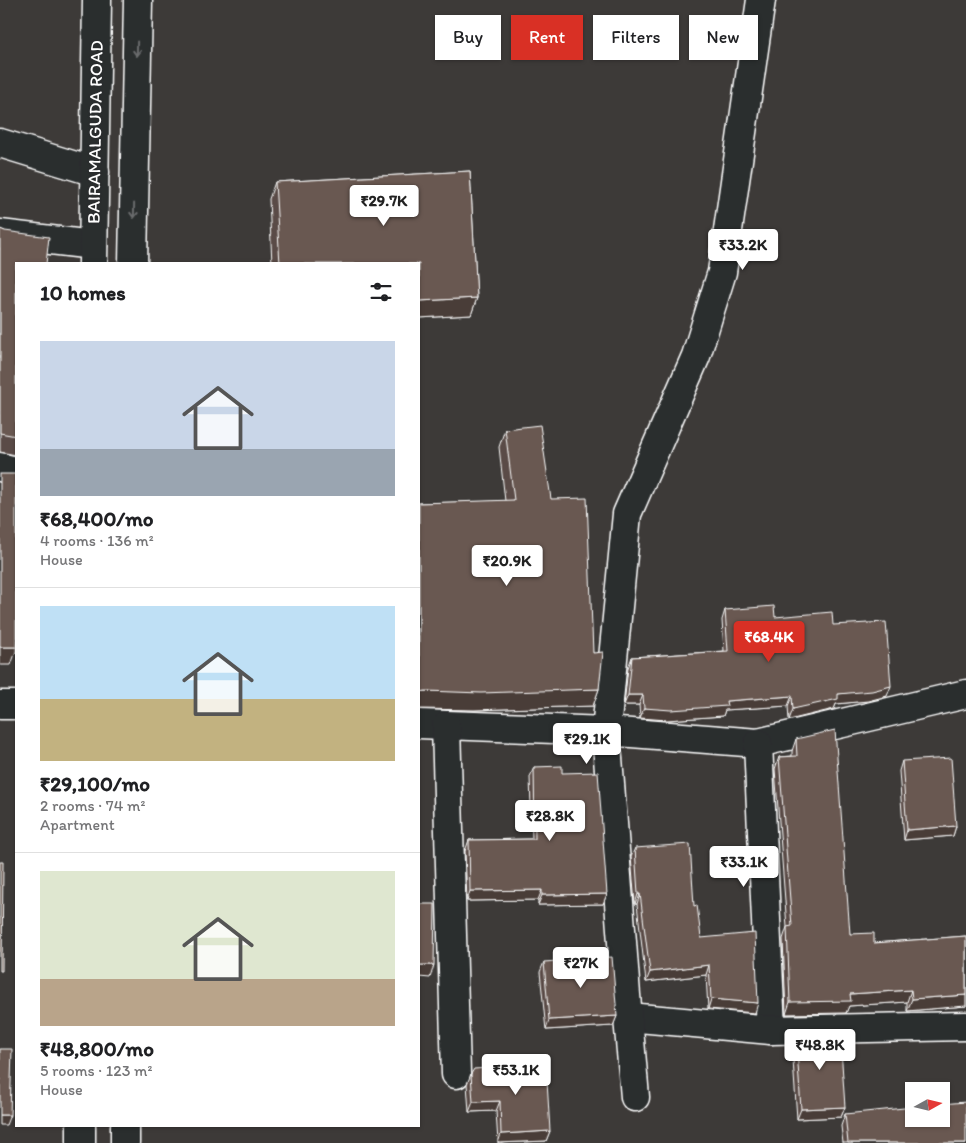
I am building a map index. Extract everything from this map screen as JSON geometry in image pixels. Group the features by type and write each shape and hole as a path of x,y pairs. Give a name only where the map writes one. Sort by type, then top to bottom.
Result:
{"street":[{"name":"BAIRAMALGUDA ROAD","path":"93,254 97,0"},
{"path":"133,262 138,0"},
{"path":"635,1097 606,732 627,514 696,356 722,272 760,0"},
{"path":"0,143 95,172"},
{"path":"0,234 93,254"},
{"path":"0,467 15,471"},
{"path":"420,724 606,732 758,743 966,694"},
{"path":"0,705 15,705"},
{"path":"446,726 456,1074"},
{"path":"758,743 772,1030"},
{"path":"628,1017 772,1030 966,1026"},
{"path":"81,1127 81,1143"},
{"path":"125,1127 125,1143"}],"building":[{"path":"470,171 477,298 420,301 420,262 280,262 275,182"},
{"path":"0,229 49,237 46,262 15,262 15,436 0,433"},
{"path":"540,425 551,499 587,498 593,653 603,652 599,689 481,693 420,692 420,503 514,500 505,429"},
{"path":"0,474 15,474 15,647 0,647"},
{"path":"774,606 775,617 832,612 833,625 886,622 891,686 872,691 838,694 838,699 793,709 792,696 726,701 727,706 671,710 644,708 643,695 628,695 632,657 728,651 725,610"},
{"path":"835,730 850,934 874,933 874,943 966,936 966,995 912,999 911,990 850,994 851,1001 790,1002 787,927 792,926 779,757 797,756 796,739"},
{"path":"951,758 956,826 907,830 902,761"},
{"path":"562,766 562,773 598,772 607,894 542,895 542,890 470,891 469,840 535,839 534,767"},
{"path":"690,844 694,906 697,905 701,938 755,933 758,1003 711,999 709,965 650,972 640,894 638,894 635,848"},
{"path":"0,862 3,862 2,971 0,971"},
{"path":"420,904 435,904 434,965 420,965"},
{"path":"612,957 617,1016 549,1020 544,962"},
{"path":"840,1034 845,1107 801,1109 796,1035"},
{"path":"0,1049 12,1049 10,1115 0,1115"},
{"path":"546,1064 550,1131 501,1134 500,1101 473,1102 471,1074 474,1069"},
{"path":"966,1102 966,1143 848,1143 845,1114 905,1108 905,1128 950,1128 950,1103"}]}
